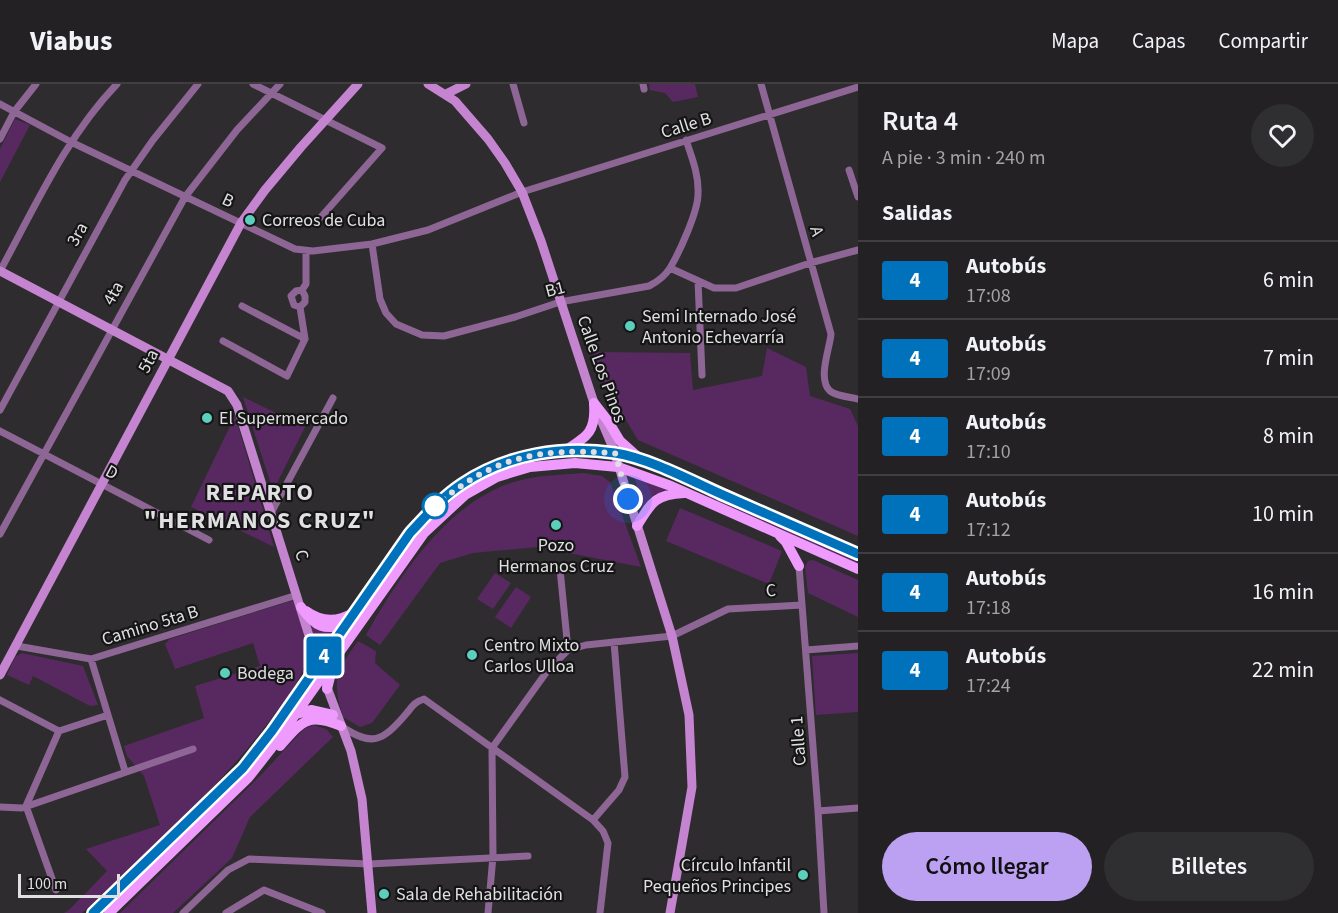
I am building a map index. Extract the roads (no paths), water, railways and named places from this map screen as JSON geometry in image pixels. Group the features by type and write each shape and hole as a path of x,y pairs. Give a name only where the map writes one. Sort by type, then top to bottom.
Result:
{"main road":[{"path":"564,452 591,432 595,419 594,404"},
{"path":"594,404 620,441 644,462"},
{"path":"93,913 243,768 281,718 410,533 435,506 462,484 496,465 531,454 576,450 615,453 676,474 858,554"},
{"path":"248,778 415,543 465,495 497,477 530,467 575,464 618,467 687,493 858,569"},
{"path":"637,526 648,507 660,496 687,493"},
{"path":"776,532 786,542 799,566"},
{"path":"799,566 809,553 830,556"},
{"path":"301,607 317,617 332,620 353,613"},
{"path":"301,607 311,622 320,627 358,624"},
{"path":"327,689 330,673 344,645"},
{"path":"305,684 314,651"},
{"path":"281,718 311,710 339,722"},
{"path":"109,913 264,764 299,726 317,718 339,722"}],"street":[{"path":"0,139 14,112 36,84"},
{"path":"0,271 71,142 102,100 117,84"},
{"name":"3ra","path":"0,410 57,301 131,171 198,84"},
{"path":"253,84 382,148 321,217"},
{"name":"4ta","path":"0,534 185,196 237,130 280,84"},
{"name":"5ta","path":"0,675 241,223 265,189 358,84"},
{"name":"Calle Los Pinos","path":"428,84 455,101 506,163 522,192 594,404 615,453 672,636 689,715 692,787 670,913"},
{"path":"446,94 466,84"},
{"path":"513,84 525,123"},
{"name":"A","path":"761,84 831,334 830,347 825,358 826,386 831,392 858,399"},
{"name":"Calle B","path":"522,192 858,87"},
{"name":"B","path":"0,104 131,171 295,249 306,251 372,244 428,230 522,192"},
{"name":"B1","path":"372,244 380,299 386,313 396,324 422,335 444,336 560,302 649,286 658,281 670,268 692,219 698,196 697,175 686,140"},
{"path":"849,170 858,197"},
{"path":"670,268 714,288 736,288 810,263 858,250"},
{"path":"300,307 291,302 291,296 296,291 302,290 306,284 306,251"},
{"name":"C","path":"0,271 228,391 237,405 322,676 351,751 362,799 372,913"},
{"path":"698,281 702,375"},
{"path":"300,307 305,302 302,290"},
{"path":"242,306 305,339"},
{"path":"223,341 287,376 305,339 300,307"},
{"path":"271,513 333,398"},
{"name":"D","path":"0,431 209,540"},
{"name":"Calle 1","path":"799,566 824,913"},
{"path":"488,913 493,856 492,748 548,670 568,650 560,569"},
{"name":"Camino 5ta B","path":"12,652 17,646 91,659 297,595"},
{"name":"C","path":"568,650 586,645 672,636 728,609 802,605"},
{"path":"593,820 619,790 625,777 614,642"},
{"path":"806,650 858,646"},
{"path":"91,659 125,771"},
{"path":"339,722 359,738 371,740 387,734 415,702 423,699 593,820 603,831 608,843 600,913"},
{"path":"0,700 59,731 108,715"},
{"path":"56,890 26,806 59,731"},
{"path":"0,807 22,808 193,749"},
{"path":"818,811 858,808"},
{"path":"183,913 228,870 249,859 369,864 528,856"},
{"path":"226,913 264,890 322,913"}],"place":[{"name":"Correos de Cuba","path":"250,220"},
{"name":"Semi Internado José Antonio Echevarría","path":"630,326"},
{"name":"El Supermercado","path":"207,418"},
{"name":"Pozo Hermanos Cruz","path":"556,525"},
{"name":"Centro Mixto Carlos Ulloa","path":"472,655"},
{"name":"Bodega","path":"225,673"},
{"name":"Círculo Infantil Pequeños Principes","path":"803,875"},
{"name":"Sala de Rehabilitación","path":"384,894"}],"district":[{"name":"REPARTO \"HERMANOS CRUZ\"","path":"260,506"}]}
